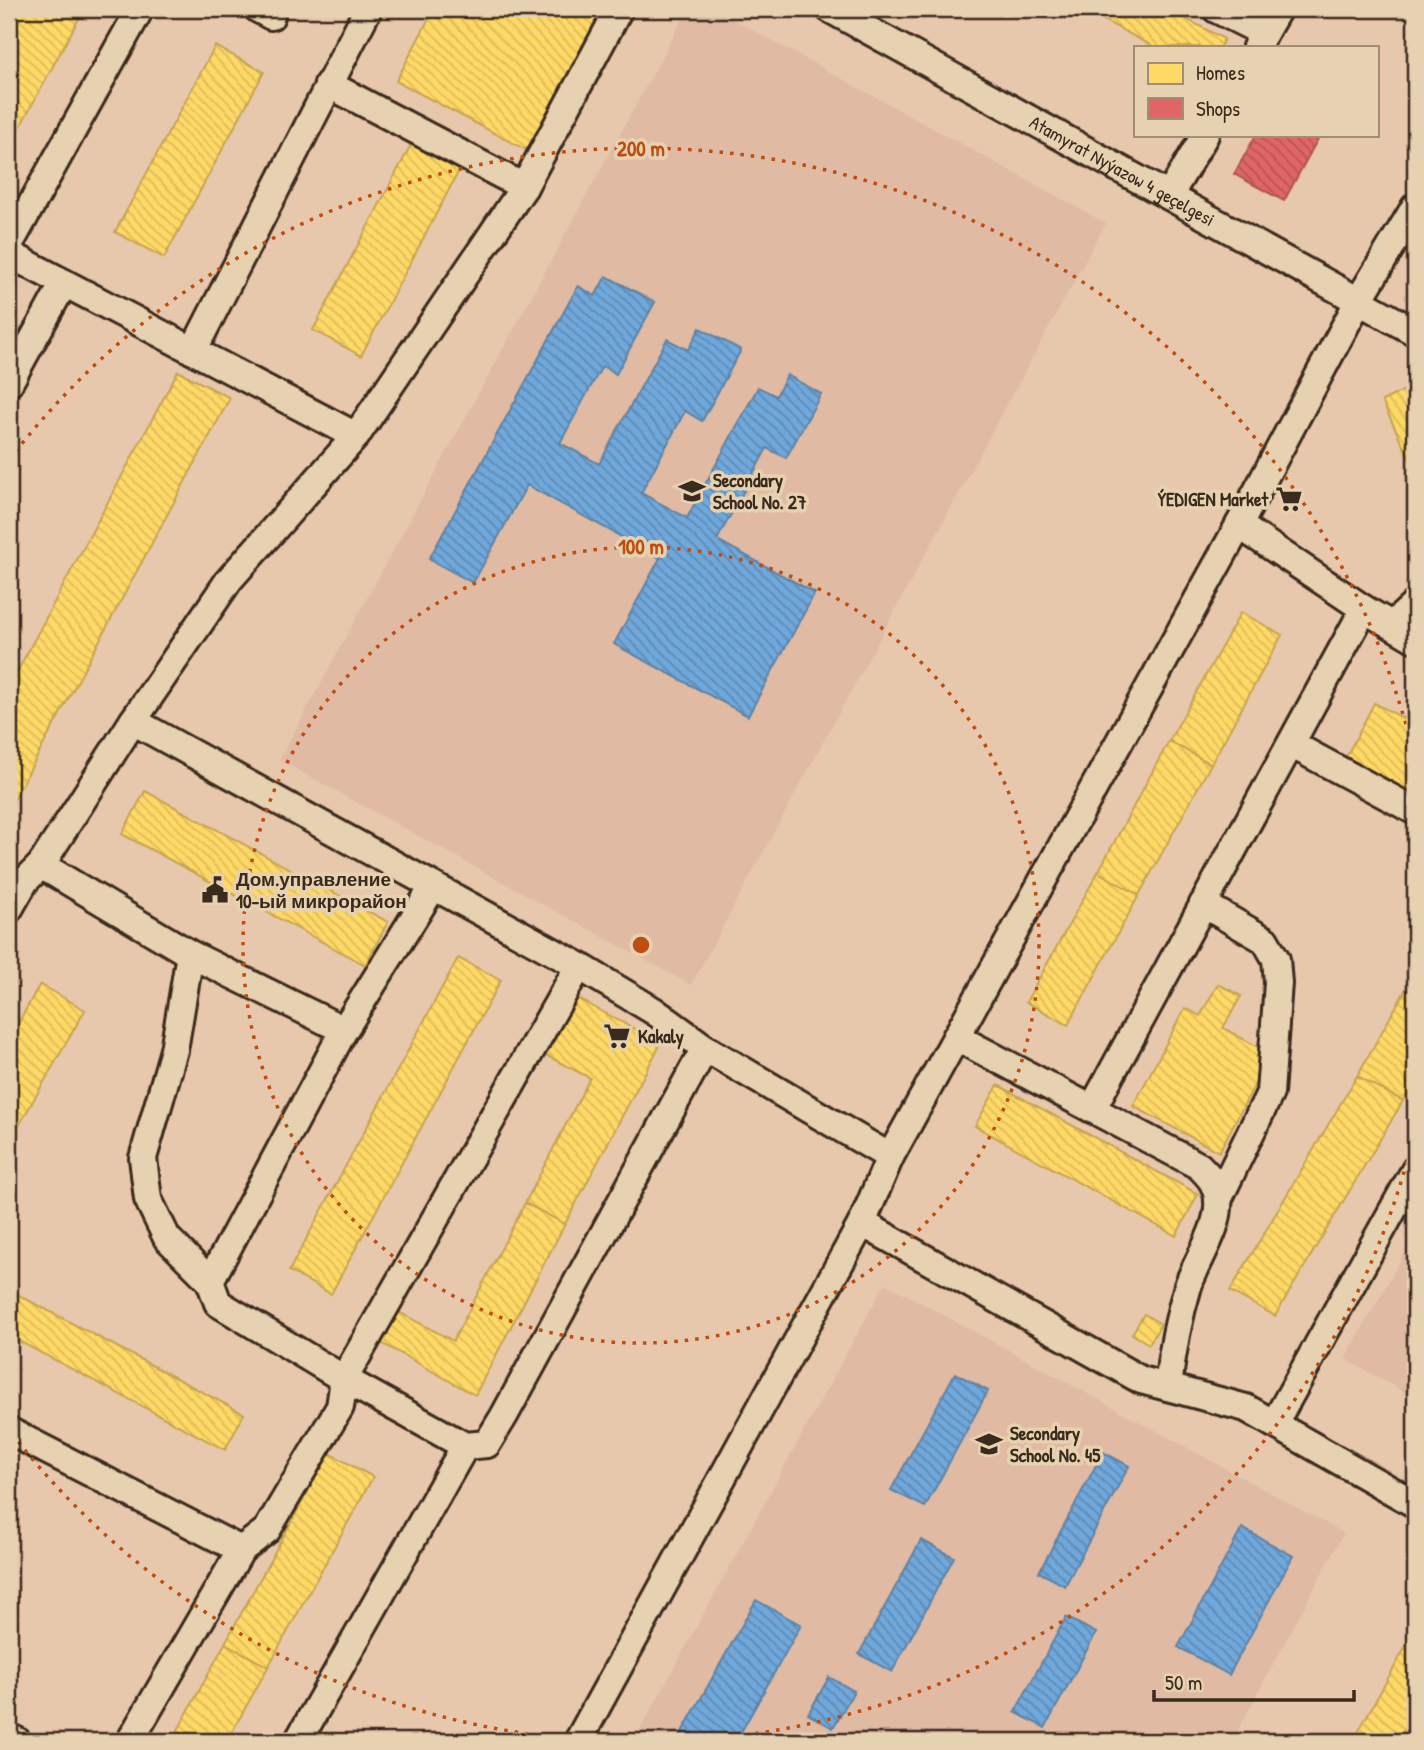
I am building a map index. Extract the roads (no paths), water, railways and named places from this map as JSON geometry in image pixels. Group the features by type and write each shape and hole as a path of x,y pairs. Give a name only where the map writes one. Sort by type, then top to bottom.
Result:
{"street":[{"path":"9,245 140,9"},
{"path":"193,351 368,9"},
{"path":"9,909 25,873 229,580 356,436 524,187 619,9"},
{"name":"Atamyrat Nyýazow 4 geçelgesi","path":"830,9 1415,331"},
{"path":"1216,9 1260,40 1278,9"},
{"path":"328,84 524,187"},
{"path":"1169,196 1204,136"},
{"path":"578,1741 862,1223 890,1157 1239,525 1359,300 1415,207"},
{"path":"9,254 356,436"},
{"path":"9,383 64,283"},
{"path":"1239,525 1364,609 1415,639"},
{"path":"1393,624 1415,604"},
{"path":"1091,1109 1364,609"},
{"path":"133,721 579,966 654,1011 705,1048 890,1157"},
{"path":"1291,744 1415,811"},
{"path":"25,873 344,1030"},
{"path":"210,1281 344,1030 433,887"},
{"path":"1168,1387 1173,1337 1189,1283 1214,1223 1219,1200 1270,1093 1278,983 1276,959 1265,940 1203,904"},
{"path":"190,954 174,1050 144,1158 148,1199 167,1238 210,1281 218,1303 344,1379 465,1446 487,1444 504,1416 705,1048"},
{"path":"130,1741 241,1550 267,1530 340,1407 344,1379 579,966"},
{"path":"956,1037 1199,1166 1214,1180 1219,1200"},
{"path":"1274,1424 1415,1170"},
{"path":"862,1223 1141,1380 1246,1408 1415,1504"},
{"path":"9,1431 241,1550"},
{"path":"298,1741 465,1446"},
{"path":"9,1737 17,1741"}],"place":[{"name":"Secondary School No. 27","path":"692,491"},
{"name":"ÝEDIGEN Market","path":"1289,499"},
{"name":"Дом.управление 10-ый микрорайон","path":"215,890"},
{"name":"Kakaly","path":"617,1036"},
{"name":"Secondary School No. 45","path":"989,1444"}]}
